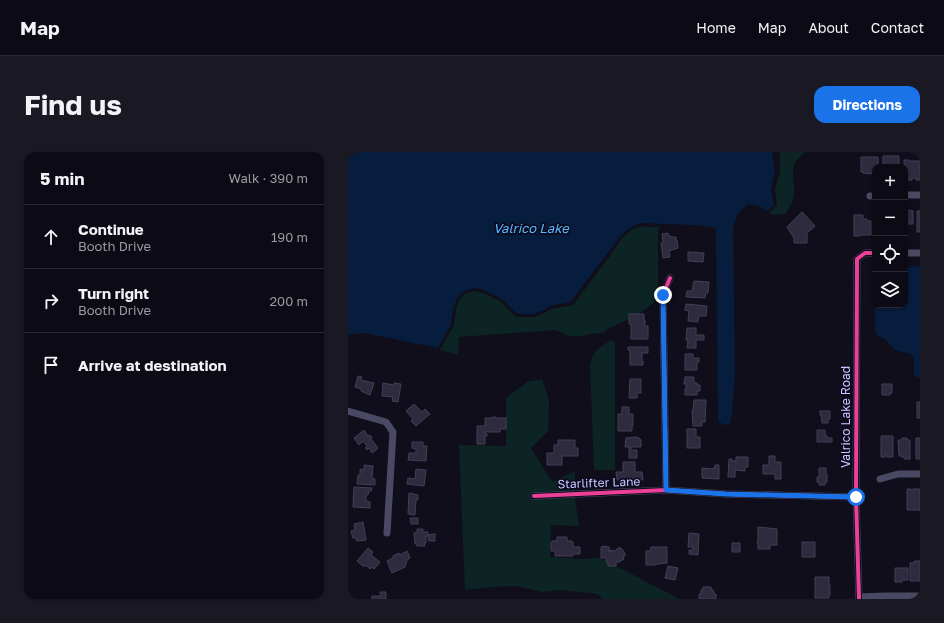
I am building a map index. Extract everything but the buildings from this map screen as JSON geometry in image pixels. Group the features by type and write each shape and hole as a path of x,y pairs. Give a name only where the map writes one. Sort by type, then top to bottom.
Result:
{"street":[{"path":"908,195 920,195"},
{"name":"Valrico Lake Road","path":"859,598 856,497 857,259 865,253 872,253"},
{"path":"908,253 920,253"},
{"path":"666,490 663,295 670,278"},
{"path":"348,411 386,422 393,432 387,533"},
{"path":"880,480 898,474 920,474"},
{"name":"Starlifter Lane","path":"534,496 666,490 726,494 856,497"},
{"path":"859,598 920,596"}],"green space":[{"path":"779,152 805,152 797,160 793,170 794,195 792,204 787,210 786,214 773,215 769,213 777,205 775,189 780,172"},
{"path":"641,226 660,227 658,230 658,299 636,316 609,328 603,333 568,336 556,330 459,337 458,355 440,350 454,325 459,300 465,294 474,291 483,293 500,301 515,316 518,317 534,317 551,309 573,305 622,238 631,230"},
{"path":"612,340 615,342 615,470 594,470 590,365 595,353 604,344"},
{"path":"542,379 549,400 548,431 531,448 552,482 575,471 575,491 530,493 530,499 575,498 579,526 551,525 550,557 579,559 600,558 680,599 603,599 597,594 561,590 542,592 516,586 465,590 459,445 506,446 506,398 527,382"}],"water":[{"name":"Valrico Lake","path":"348,152 772,152 775,170 771,189 774,205 767,211 759,206 748,204 738,213 733,227 735,371 730,424 724,425 718,421 716,229 713,227 694,225 640,223 629,228 620,237 571,302 550,306 533,314 517,314 502,299 484,290 474,288 463,292 457,298 453,309 451,324 438,348 364,333 348,335"},
{"path":"920,266 920,378 914,376 914,362 912,354 898,351 875,332 875,308 908,308 908,267"}],"cycle path":[{"path":"859,599 856,497 857,259 865,253 872,253"},
{"path":"666,490 663,295 670,278"},
{"path":"534,496 666,490 726,494 856,497"}],"route":[{"path":"663,295 666,490 726,494 856,497"}]}
